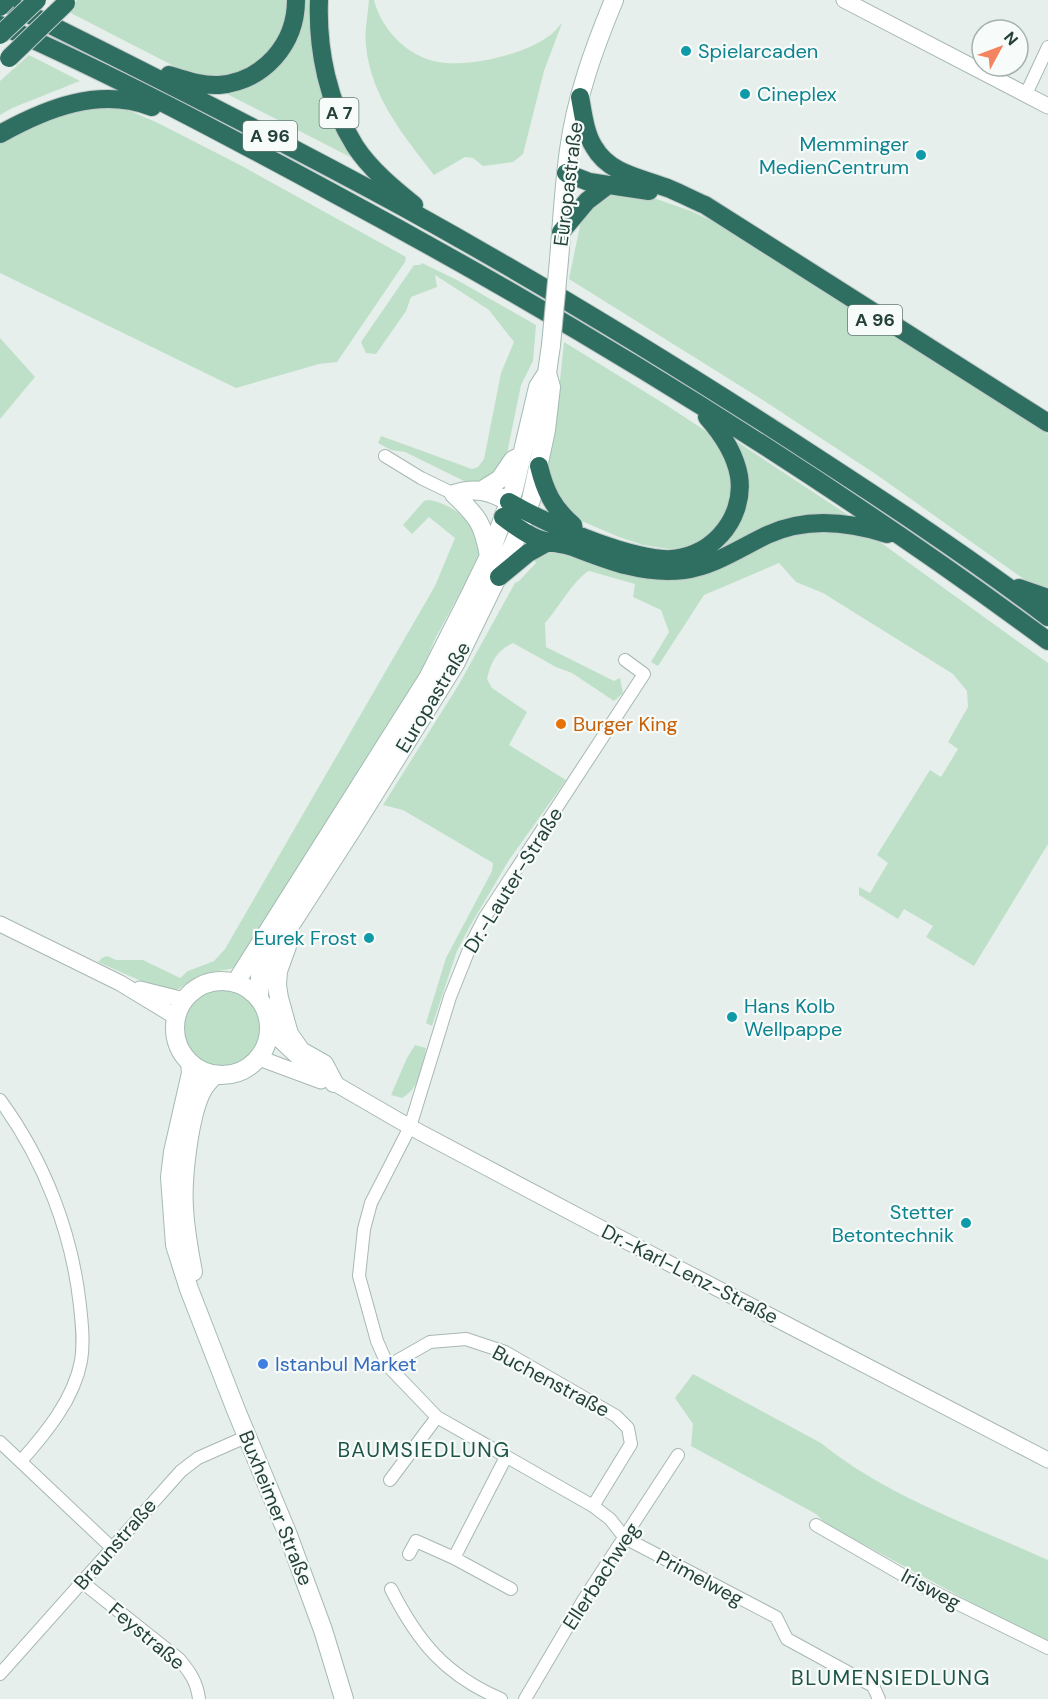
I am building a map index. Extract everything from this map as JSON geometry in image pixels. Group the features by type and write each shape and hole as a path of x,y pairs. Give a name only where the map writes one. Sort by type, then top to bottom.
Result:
{"highway":[{"name":"A 96","path":"0,0 409,206"},
{"path":"0,7 7,0"},
{"path":"0,35 37,0"},
{"name":"A 96","path":"132,65 200,84 217,85 236,82 261,70 286,43 296,18 296,0"},
{"name":"A 7","path":"320,0 322,59 335,104 344,125 356,147 409,206"},
{"path":"4,62 67,2"},
{"name":"A 96","path":"0,25 68,55 217,131 445,253 600,344 694,402 906,540 1048,641"},
{"path":"580,97 592,145 602,158 624,174"},
{"path":"0,134 23,121 59,106 117,98 136,101 217,131"},
{"path":"566,173 590,170 624,174 670,189 705,205 1048,423"},
{"name":"A 96","path":"566,173 589,182 649,191 673,198 702,211 1048,430"},
{"path":"561,232 587,201 608,185"},
{"path":"409,206 453,236 703,385 998,579 1048,617"},
{"path":"506,509 523,520 574,532 628,552 663,559 692,555 707,548 722,534 736,510 739,475 725,440 694,402"},
{"path":"539,466 550,501 559,513 573,525 574,532"},
{"name":"A 96","path":"523,520 528,534 548,542 566,544 614,562 664,571 686,570 710,563 783,529 809,523 846,523 906,540"},
{"path":"499,577 528,553 548,542"},
{"path":"998,579 1048,598"}],"main road":[{"name":"Europastraße","path":"258,997 260,977 455,664 499,577 531,500 546,430 551,387 547,373 569,150 580,97 614,0"},
{"name":"Europastraße","path":"236,982 428,678 489,556 523,454 538,387 547,373"},
{"path":"481,491 500,479 513,460 523,454"},
{"path":"454,494 468,489 481,491 506,509"},
{"path":"454,494 506,509"},
{"path":"454,494 475,513 486,540 489,556"},
{"path":"302,908 296,929 284,951 278,971 279,998 294,1042 301,1051 324,1064 334,1083"},
{"path":"227,980 249,988 258,997 267,1013 270,1031 268,1041 259,1058 235,1074 215,1075 202,1071 190,1063 179,1047 175,1027 176,1017 184,1000 207,982 227,980"},
{"name":"Buxheimer Straße","path":"190,1063 191,1073 173,1152 170,1177 175,1245 181,1266 288,1535 323,1630 344,1699"},
{"name":"Buxheimer Straße","path":"202,1318 184,1206 185,1169 191,1128 200,1096 204,1087 215,1075"}],"street":[{"path":"844,0 861,4 1048,106"},
{"path":"1026,94 1048,46"},
{"path":"384,456 454,494"},
{"name":"Dr.-Lauter-Straße","path":"410,1127 450,997 472,942 485,917 644,674 625,660"},
{"path":"0,924 120,983 176,1017"},
{"path":"120,983 184,1000"},
{"name":"Dr.-Karl-Lenz-Straße","path":"270,1031 301,1060 334,1083 410,1127 1048,1460"},
{"name":"Dr.-Karl-Lenz-Straße","path":"259,1058 319,1081 334,1083"},
{"path":"0,1100 26,1138 50,1189 75,1267 82,1321 81,1362 75,1380 62,1408 21,1461"},
{"path":"410,1127 370,1203 364,1228 359,1276 377,1341 388,1366 437,1417 593,1506 610,1519 625,1538"},
{"name":"Buchenstraße","path":"388,1366 429,1342 466,1339 505,1352 616,1416 628,1428 631,1443 593,1506"},
{"path":"390,1480 437,1417"},
{"name":"Braunstraße","path":"0,1674 111,1547 189,1464 209,1452 248,1436"},
{"path":"0,1442 111,1547"},
{"name":"Ellerbachweg","path":"525,1699 584,1599 678,1455"},
{"path":"454,1558 506,1457"},
{"name":"Irisweg","path":"816,1526 920,1585 1048,1648"},
{"name":"Primelweg","path":"625,1538 776,1617 787,1639 873,1686 879,1699"},
{"path":"410,1554 416,1541 512,1589"},
{"name":"Feystraße","path":"82,1582 179,1659 192,1675 198,1687 200,1699"},
{"path":"392,1589 416,1633 434,1654 460,1677 501,1699"}],"green space":[{"path":"77,0 289,0 288,20 273,49 242,73 199,79 67,11"},
{"path":"304,0 313,0 313,58 320,85 360,162 225,93 244,88"},
{"path":"369,0 374,0 384,23 400,43 422,57 446,63 485,60 514,53 551,35 562,23 544,71 523,154 513,162 483,166 473,158 465,157 434,175 411,146 391,115 375,82 369,65 366,40"},
{"path":"29,55 80,81 0,115 0,81"},
{"path":"95,107 126,109 158,123 242,166 406,257 405,262 337,362 319,364 236,388 0,273 0,143 58,116"},
{"path":"604,194 642,194 691,211 716,223 1048,434 1048,594 877,475 758,397 569,279 581,221"},
{"path":"422,263 536,325 533,361 521,385 505,463 483,482 466,482 405,452 391,450 378,443 381,436 472,469 478,467 484,459 501,373 514,342 489,310 435,275 437,287 411,297 406,311 376,354 366,353 361,342 414,265"},
{"path":"0,338 35,377 0,419"},
{"path":"564,342 715,437 733,469 730,510 702,543 676,550 643,545 619,537 563,511 547,466"},
{"path":"730,437 851,517 816,514 792,517 768,525 711,555 736,520"},
{"path":"429,500 449,507 465,520 476,537 479,557 435,639 421,673 241,965 204,974 176,990 166,992 98,962 107,956 116,960 143,960 180,978 188,971 214,961 225,949 435,586 455,538 429,517 412,534 403,525 424,501"},
{"path":"802,528 862,533 880,542 1048,663 1048,844 974,966 926,937 933,926 904,909 898,919 859,895 859,887 870,893 888,863 877,855 930,770 941,777 958,749 948,742 968,707 967,691 953,674 823,593 796,582 779,563 704,595 658,666 651,662 669,632 661,610 633,597 635,584 589,571 572,587 545,623 546,647 614,681 620,678 623,693 614,701 572,673 556,667 513,643 495,658 487,679 492,688 527,712 509,745 566,780 509,860 470,926 457,951 432,1026 426,1023 446,958 492,871 493,863 403,810 383,805 458,686 515,583 536,563 533,559 558,551 651,577"},
{"path":"214,987 230,987 245,994 256,1005 263,1020 260,1044 251,1057 230,1069 214,1069 199,1062 188,1051 181,1036 181,1020 188,1005 199,994"},
{"path":"415,1045 426,1048 417,1083 402,1098 391,1095 407,1058"},
{"path":"693,1374 821,1443 846,1462 901,1494 1048,1560 1048,1644 826,1524 816,1514 691,1446 693,1424 675,1398"}],"place":[{"name":"Spielarcaden","path":"686,51"},
{"name":"Cineplex","path":"745,94"},
{"name":"Memminger MedienCentrum","path":"921,155"},
{"name":"Burger King","path":"561,724"},
{"name":"Eurek Frost","path":"369,938"},
{"name":"Hans Kolb Wellpappe","path":"732,1017"},
{"name":"Stetter Betontechnik","path":"966,1223"},
{"name":"Istanbul Market","path":"263,1364"}],"district":[{"name":"BAUMSIEDLUNG","path":"424,1450"},
{"name":"BLUMENSIEDLUNG","path":"891,1678"}]}
